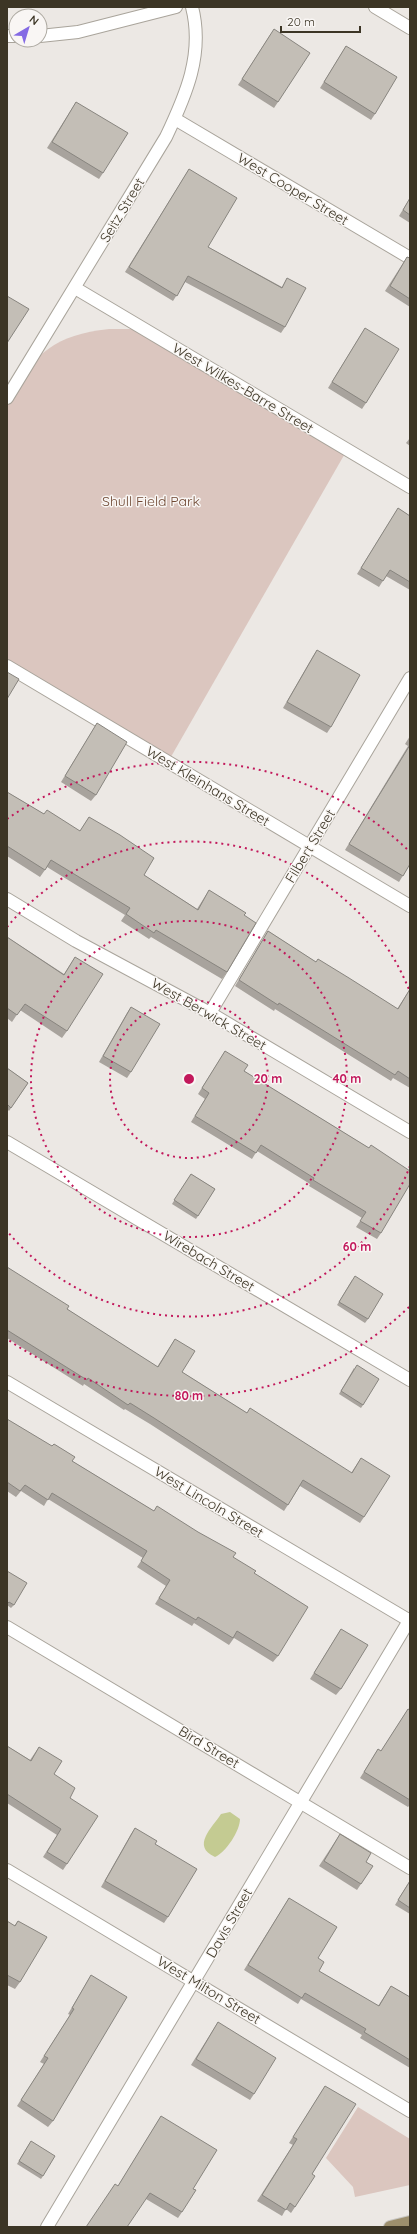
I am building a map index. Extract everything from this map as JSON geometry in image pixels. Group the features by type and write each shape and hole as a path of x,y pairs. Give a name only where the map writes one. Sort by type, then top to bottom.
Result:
{"main road":[{"path":"390,2227 410,2222"}],"street":[{"path":"48,35 78,32 176,7"},
{"name":"Seitz Street","path":"7,398 75,288 175,119 189,85 195,58 196,32 192,7"},
{"path":"375,7 410,28"},
{"name":"West Cooper Street","path":"175,119 410,258"},
{"name":"West Wilkes-Barre Street","path":"75,288 410,487"},
{"name":"West Kleinhans Street","path":"7,666 410,906"},
{"name":"Filbert Street","path":"210,1013 310,847 405,699 410,678"},
{"name":"West Berwick Street","path":"7,898 76,941 210,1013 410,1132"},
{"name":"Wirebach Street","path":"7,1142 410,1380"},
{"name":"West Lincoln Street","path":"7,1382 410,1620"},
{"name":"Davis Street","path":"47,2227 410,1620"},
{"name":"Bird Street","path":"7,1627 410,1868"},
{"name":"West Milton Street","path":"7,1870 410,2111"}],"green space":[{"name":"Shull Field Park","path":"109,329 143,329 347,450 168,762 7,666 7,398 27,369 48,349 74,336"},
{"path":"358,2107 410,2139 410,2185 355,2197 353,2187 326,2158"}],"shaded area":[{"path":"230,1812 240,1819 238,1829 232,1841 224,1851 215,1857 208,1853 204,1842 209,1831 221,1814"}],"building":[{"path":"274,29 310,53 278,102 242,79"},
{"path":"346,46 397,77 375,114 324,82"},
{"path":"76,102 128,133 103,173 52,142"},
{"path":"189,169 237,198 208,247 282,288 287,278 306,288 285,327 188,276 177,296 129,267"},
{"path":"410,198 410,215 403,210"},
{"path":"407,257 410,258 410,299 390,286"},
{"path":"7,296 29,309 7,343"},
{"path":"365,328 399,349 366,403 332,382"},
{"path":"398,508 410,516 410,582 390,570 383,581 361,568"},
{"path":"317,650 360,675 331,727 287,702"},
{"path":"7,672 19,679 7,699"},
{"path":"97,723 127,742 96,795 65,776"},
{"path":"410,745 410,864 403,876 349,844"},
{"path":"7,792 44,814 47,810 80,831 89,817 120,835 154,858 144,875 198,910 209,890 246,913 244,915 256,923 227,972 156,930 154,933 126,914 130,908 51,860 45,870 7,846"},
{"path":"268,931 316,962 318,959 398,1009 410,989 410,1079 398,1071 395,1075 239,980"},
{"path":"7,937 64,975 75,957 103,974 67,1031 25,1004 17,1015 7,1008"},
{"path":"131,1007 160,1024 131,1072 103,1056"},
{"path":"225,1051 248,1065 244,1071 369,1148 371,1145 410,1171 410,1184 381,1233 360,1221 366,1212 313,1180 314,1178 261,1145 256,1153 195,1116 209,1093 202,1088"},
{"path":"7,1068 28,1083 11,1108 7,1104"},
{"path":"191,1174 215,1189 198,1216 174,1200"},
{"path":"7,1267 69,1306 67,1309 158,1367 175,1339 195,1351 182,1372 247,1413 250,1408 352,1473 361,1458 390,1476 364,1517 303,1480 288,1505 130,1403 128,1405 88,1378 87,1380 7,1330"},
{"path":"355,1276 383,1294 368,1319 339,1302"},
{"path":"357,1365 379,1379 363,1405 341,1391"},
{"path":"7,1419 52,1446 54,1444 75,1457 72,1461 154,1511 157,1506 198,1532 236,1553 233,1557 256,1571 254,1573 308,1607 278,1656 237,1631 233,1638 198,1617 196,1620 159,1598 170,1580 141,1561 147,1551 52,1493 48,1500 25,1485 20,1491 7,1482"},
{"path":"7,1571 27,1583 14,1605 9,1602 7,1604"},
{"path":"341,1629 368,1645 341,1689 314,1673"},
{"path":"408,1709 410,1710 410,1800 364,1772 378,1749 381,1751"},
{"path":"7,1746 31,1761 39,1747 62,1761 54,1774 75,1788 70,1798 98,1816 67,1864 47,1852 61,1829 7,1794"},
{"path":"135,1828 157,1841 155,1844 197,1869 168,1917 105,1881"},
{"path":"340,1834 371,1853 366,1862 373,1866 361,1884 324,1861"},
{"path":"410,1881 410,1908 398,1900"},
{"path":"289,1898 337,1927 318,1958 324,1962 319,1971 379,2006 391,1986 410,1997 410,2060 364,2032 366,2029 305,1993 302,1998 248,1965"},
{"path":"7,1921 15,1926 18,1921 47,1937 20,1982 7,1975"},
{"path":"91,1975 127,1997 53,2121 21,2100 48,2058 44,2056 74,2009 72,2008"},
{"path":"218,2022 276,2058 254,2094 196,2059"},
{"path":"325,2086 356,2104 312,2174 315,2176 295,2207 290,2203 286,2210 262,2195 297,2139 293,2137"},
{"path":"161,2116 217,2150 193,2189 196,2190 182,2212 150,2193 127,2227 86,2227 115,2184 118,2186"},
{"path":"31,2141 55,2156 43,2176 19,2161"}]}
